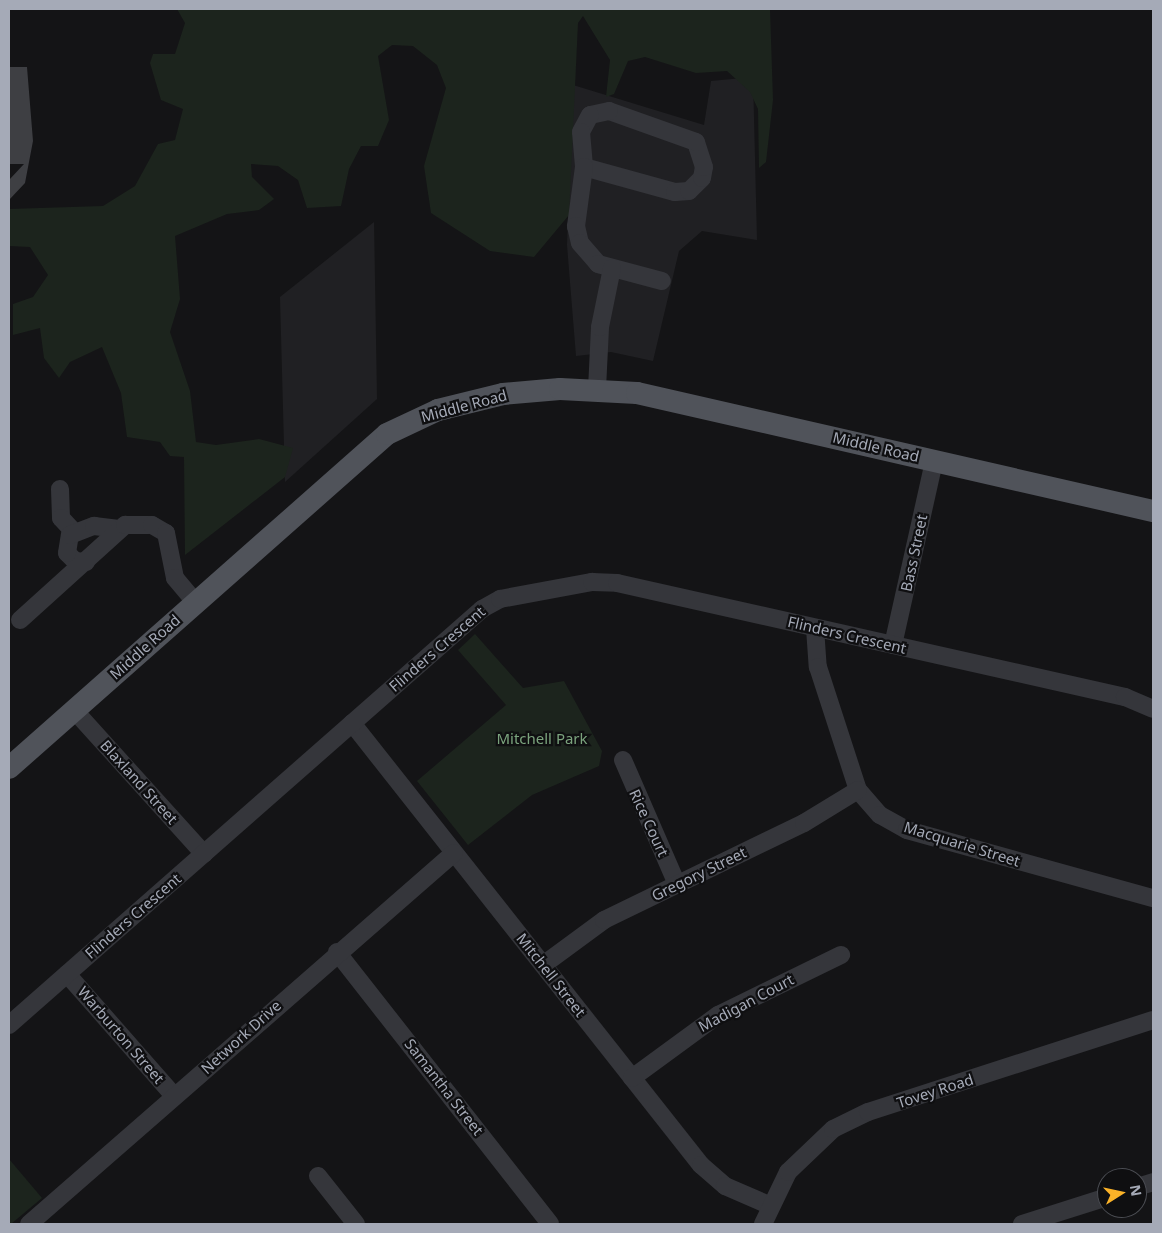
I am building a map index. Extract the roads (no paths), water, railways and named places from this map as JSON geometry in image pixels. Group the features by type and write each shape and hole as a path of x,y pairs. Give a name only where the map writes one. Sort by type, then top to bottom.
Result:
{"main road":[{"name":"Middle Road","path":"9,768 348,464 412,420 502,394 597,389 637,393 1153,511"},
{"name":"Middle Road","path":"1010,478 1153,496"}],"street":[{"path":"584,166 675,192 697,185 704,167 696,142 634,118 596,110 580,132 584,166 578,236 591,259 612,268 662,281"},
{"path":"597,389 600,327 612,268"},
{"name":"Bass Street","path":"894,645 934,461"},
{"path":"60,489 61,518 74,532"},
{"path":"86,562 75,562 66,553 66,541 74,532 94,526 117,529 152,525 166,533 175,578 195,602"},
{"path":"20,620 86,562 117,529"},
{"name":"Flinders Crescent","path":"9,1025 482,609 500,599 592,582 617,583 1125,698 1153,709"},
{"name":"Macquarie Street","path":"815,628 818,667 858,790 880,815 907,830 1153,898"},
{"name":"Blaxland Street","path":"74,710 204,854"},
{"name":"Mitchell Street","path":"352,723 701,1165 725,1186 769,1205"},
{"name":"Rice Court","path":"623,760 677,884"},
{"name":"Gregory Street","path":"543,965 604,920 804,823 858,790"},
{"name":"Network Drive","path":"29,1224 337,952 454,853"},
{"name":"Samantha Street","path":"337,952 550,1224"},
{"name":"Madigan Court","path":"632,1078 718,1015 841,955"},
{"name":"Warburton Street","path":"67,974 174,1096"},
{"name":"Tovey Road","path":"763,1224 769,1205 806,1151 842,1125 868,1112 1153,1020"},
{"path":"318,1176 356,1224"},
{"path":"1022,1224 1097,1200"}],"park label":[{"name":"Mitchell Park","path":"542,739"}]}
